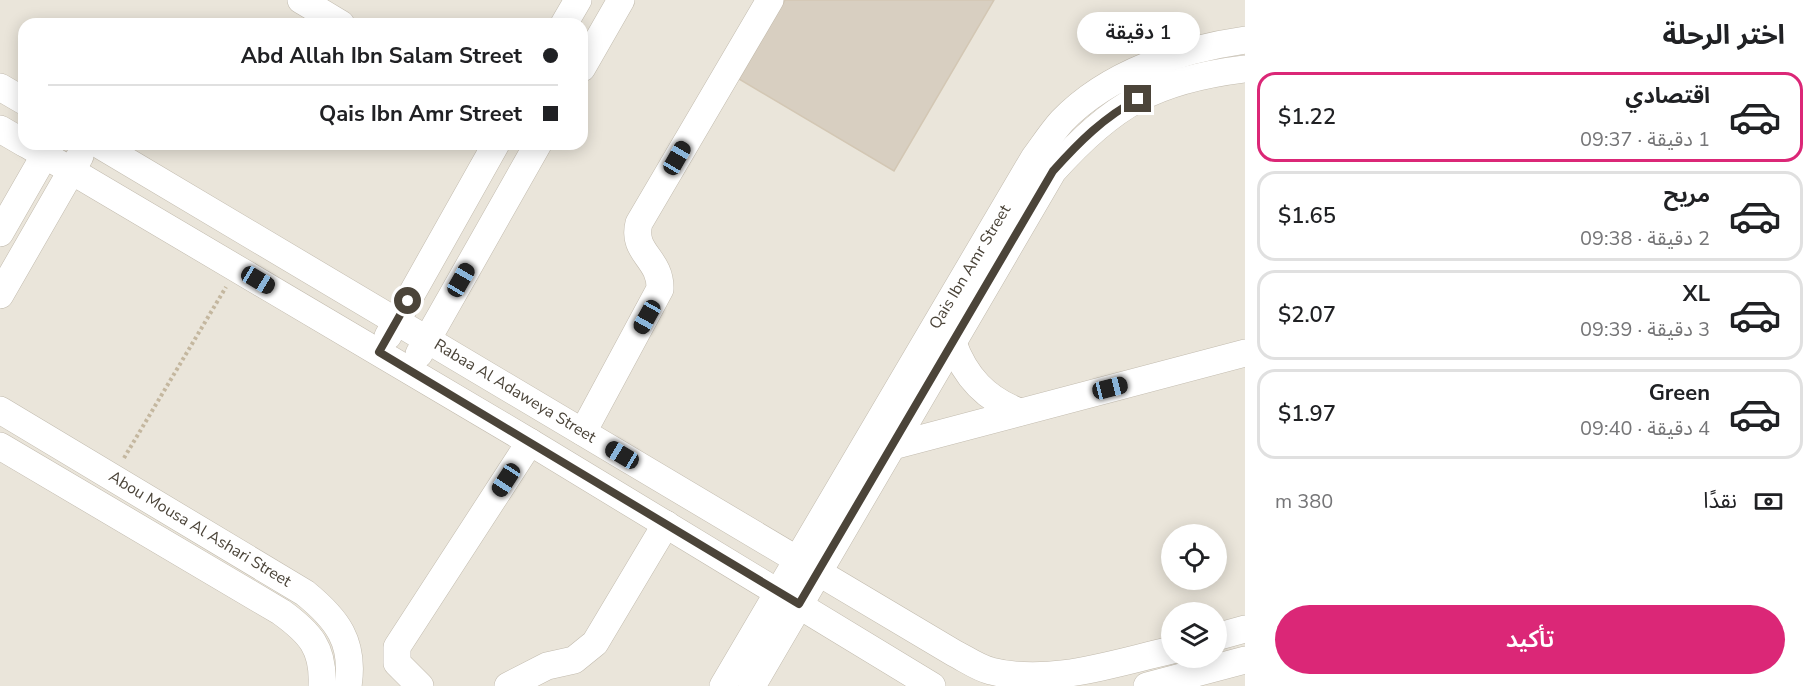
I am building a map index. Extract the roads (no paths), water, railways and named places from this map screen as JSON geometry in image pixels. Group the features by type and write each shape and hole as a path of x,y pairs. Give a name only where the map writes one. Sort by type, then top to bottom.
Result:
{"street":[{"path":"301,0 331,18"},
{"path":"568,18 578,0"},
{"path":"588,58 621,0"},
{"path":"583,432 660,289 659,272 639,243 639,223 770,0"},
{"name":"Qais Ibn Amr Street","path":"788,598 1034,158 1062,121 1099,90 1140,67 1245,40"},
{"name":"Qais Ibn Amr Street","path":"807,566 893,446 1053,171 1083,137 1119,109 1158,88 1201,75 1245,69"},
{"path":"0,87 18,98"},
{"path":"0,129 18,138"},
{"path":"0,233 34,150"},
{"path":"42,150 71,171 530,442 932,686"},
{"path":"0,295 83,150"},
{"name":"Rabaa Al Adaweya Street","path":"108,150 954,653 990,671 1029,678 1059,675 1161,652"},
{"path":"379,352 493,150"},
{"path":"409,370 535,150"},
{"path":"953,343 963,366 977,386 997,402 1020,412"},
{"path":"893,446 1245,353"},
{"name":"Abou Mousa Al Ashari Street","path":"0,410 305,593 329,613 345,640 350,671 348,686"},
{"path":"420,686 397,663 397,647 530,442"},
{"name":"Abou Mousa Al Ashari Street","path":"0,446 281,612 304,628 319,652 323,671 322,686"},
{"path":"508,686 547,666 574,660 595,643 666,524"},
{"path":"723,686 788,598"},
{"path":"752,686 788,598"},
{"path":"1227,634 1245,629"},
{"path":"1147,686 1245,660"}]}
